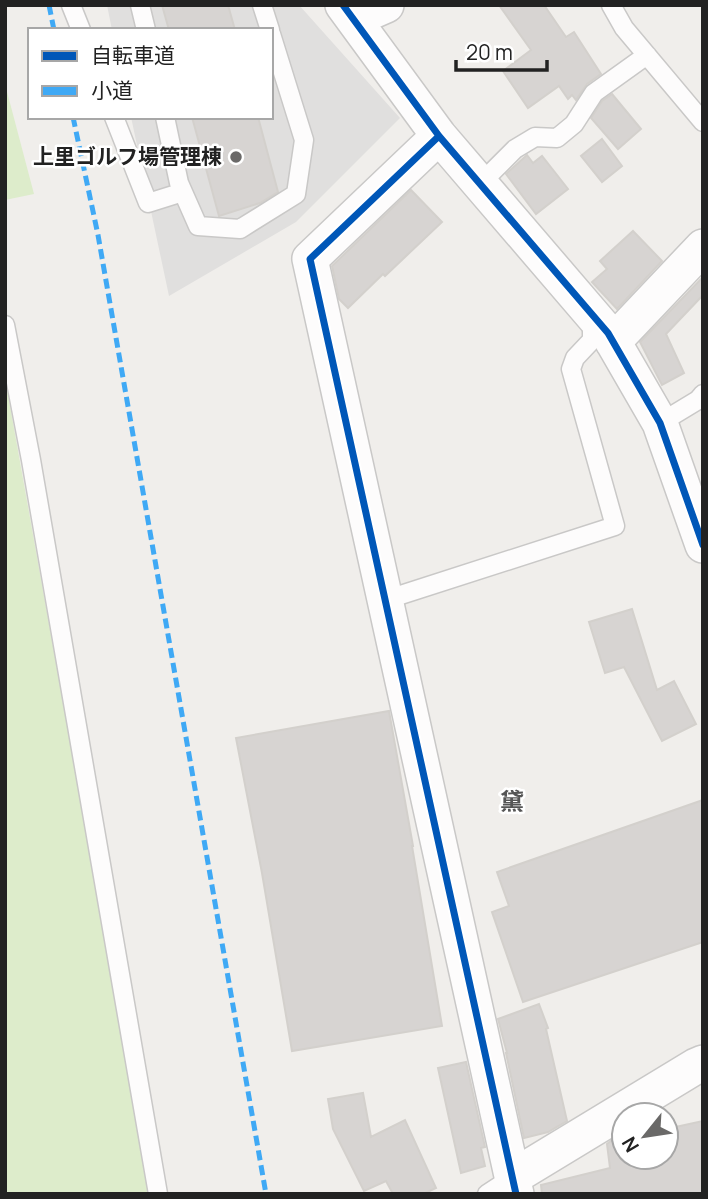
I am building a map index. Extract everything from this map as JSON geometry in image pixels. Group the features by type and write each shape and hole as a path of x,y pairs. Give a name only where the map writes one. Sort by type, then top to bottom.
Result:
{"street":[{"path":"386,5 349,12 439,136 608,333 660,423 703,545"},
{"path":"439,136 310,259 385,600 505,1188 703,1063"},
{"path":"613,342 703,247"}],"lane":[{"path":"71,5 79,28"},
{"path":"140,5 146,28"},
{"path":"262,5 270,28"},
{"path":"611,5 624,27 703,122"},
{"path":"165,119 179,183 198,226 240,229 296,194 304,140 273,39"},
{"path":"480,184 514,149 535,137 557,138 574,124 594,93 647,55"},
{"path":"115,119 148,203 183,192"},
{"path":"385,600 615,526 571,369 575,358 592,340 591,313"},
{"path":"5,326 158,1194"},
{"path":"660,423 698,400 703,394"}],"green space":[{"path":"5,84 34,194 5,200"},
{"path":"5,378 151,1194 5,1194"}],"shaded area":[{"path":"107,5 299,5 400,118 296,222 169,296 131,119 273,119 273,28 112,28"}],"building":[{"path":"162,5 228,5 234,28 168,28"},
{"path":"499,5 544,5 566,37 574,32 601,74 587,84 576,100 572,95 568,99 559,86 528,108 503,71 531,50"},
{"path":"612,94 641,129 618,149 591,118 602,101"},
{"name":"上里ゴルフ場管理棟","path":"193,119 259,119 278,192 260,203 219,216"},
{"path":"602,139 622,166 602,182 581,156"},
{"path":"527,155 533,163 542,156 568,189 536,214 506,174"},
{"path":"411,190 442,222 348,308 339,299 332,266"},
{"path":"633,231 662,261 617,309 592,282 607,269 600,261"},
{"path":"703,277 703,295 666,334 684,373 662,385 640,342"},
{"path":"632,609 657,690 674,681 696,724 662,741 624,667 605,673 589,622"},
{"path":"389,711 442,1026 292,1051 236,738"},
{"path":"703,800 703,942 523,1002 492,912 509,906 497,872"},
{"path":"539,1004 548,1028 546,1029 567,1121 548,1132 524,1138 498,1019"},
{"path":"466,1062 485,1147 481,1148 485,1166 461,1173 438,1068"},
{"path":"363,1093 371,1137 405,1120 436,1188 423,1194 393,1194 386,1181 364,1191 333,1129 328,1099"},
{"path":"703,1121 703,1194 542,1194 541,1185 610,1168 610,1171 680,1171 680,1126"},
{"path":"610,1142 610,1168 607,1144"}],"marked path":[{"path":"49,5 54,28"},
{"path":"73,119 98,235 266,1194"}],"cycle path":[{"path":"343,5 439,136 608,333 660,423 703,545"},
{"path":"439,136 310,259 516,1194"}],"place":[{"name":"上里ゴルフ場管理棟","path":"236,157"}],"district":[{"name":"黛","path":"512,802"}]}
